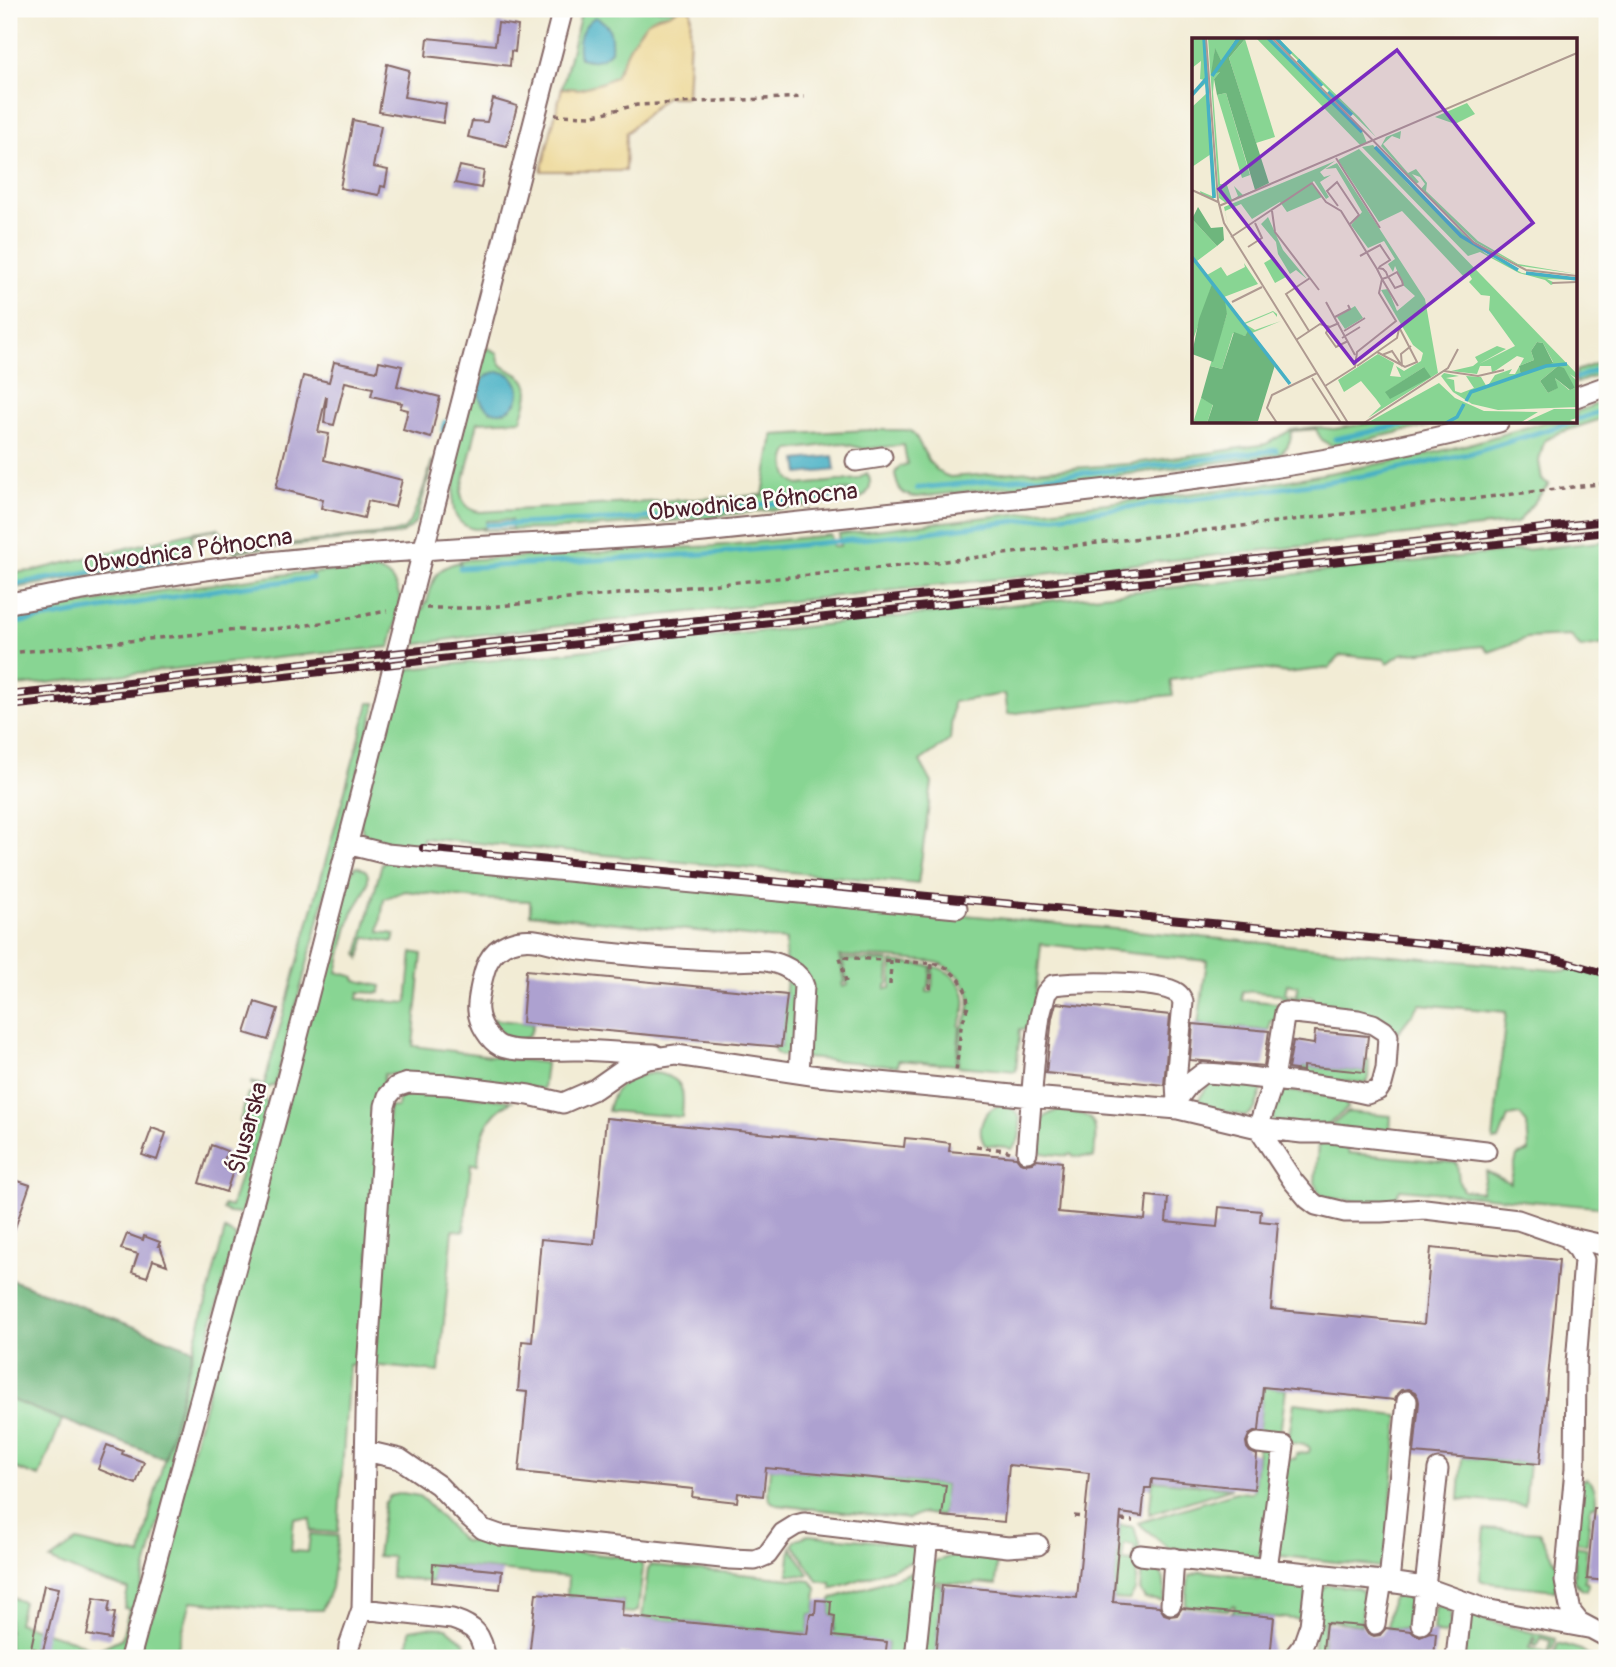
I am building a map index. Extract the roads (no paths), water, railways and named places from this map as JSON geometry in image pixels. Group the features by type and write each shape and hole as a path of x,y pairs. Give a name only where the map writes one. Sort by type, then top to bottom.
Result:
{"street":[{"name":"Ślusarska","path":"130,1658 284,1090 563,9"},
{"path":"1578,396 1607,386"},
{"name":"Obwodnica Północna","path":"9,603 158,578 306,558 704,532 1192,480 1363,453 1491,424"},
{"path":"856,460 882,457"},
{"path":"347,844 387,854 957,908"},
{"path":"799,1073 804,986 803,981 783,966 767,961 727,962 625,955 556,946 546,941 527,939 509,943 493,952 485,967 477,1010 481,1023 498,1045 516,1049 676,1055 799,1073 954,1090 1177,1105 1258,1128 1329,1133 1486,1151"},
{"path":"1027,1152 1040,1016 1046,993 1053,985 1097,982 1151,986 1180,995 1183,1002 1176,1082 1177,1105"},
{"path":"1177,1105 1190,1083 1203,1073 1234,1074 1274,1079 1338,1088 1367,1094 1372,1093 1378,1090 1386,1069 1388,1036 1373,1024 1358,1020 1285,1012 1274,1079 1258,1128"},
{"path":"348,1658 349,1646 362,1609 367,1369 385,1106 392,1091 401,1084 408,1083 449,1085 529,1095 563,1103 595,1089 622,1070 640,1062 676,1055"},
{"path":"1258,1128 1308,1199 1324,1208 1345,1212 1425,1209 1518,1220 1567,1237 1607,1246"},
{"path":"1567,1237 1584,1260 1576,1364 1575,1469 1565,1581 1571,1612 1579,1622 1607,1637"},
{"path":"1374,1624 1386,1581 1407,1401"},
{"path":"1258,1443 1284,1446 1267,1568"},
{"path":"366,1451 400,1459 438,1485 483,1529 500,1535 755,1560 767,1555 783,1533 804,1523 1009,1547 1038,1545"},
{"path":"1421,1624 1438,1469"},
{"path":"915,1658 928,1537"},
{"path":"1140,1555 1424,1587 1485,1609 1589,1628"},
{"path":"1171,1604 1174,1558"},
{"path":"1297,1656 1310,1625 1316,1573"},
{"path":"1456,1658 1462,1602"},
{"path":"362,1609 452,1619 465,1623 480,1636 486,1658"}],"water":[{"path":"595,17 609,30 611,51 597,60 580,58 581,34"},
{"path":"499,372 507,373 513,378 518,384 518,400 513,406 507,411 499,412 491,411 485,406 480,400 479,392 480,384 485,378 491,373"},
{"path":"833,456 835,470 799,474 797,460"}],"waterway":[{"path":"1578,377 1607,366"},
{"path":"1578,419 1607,409"},
{"path":"443,431 445,422"},
{"path":"1335,439 1406,424"},
{"path":"460,568 720,553 920,533 1282,488 1370,475 1472,453 1566,424"},
{"path":"917,488 1137,468 1276,450"},
{"path":"487,525 634,519 846,495"},
{"path":"9,585 174,558"},
{"path":"9,624 222,589 312,578"}],"railway":[{"path":"9,695 1607,521"},
{"path":"9,706 1607,532"},
{"path":"423,848 1496,950 1559,960 1607,974"}]}
